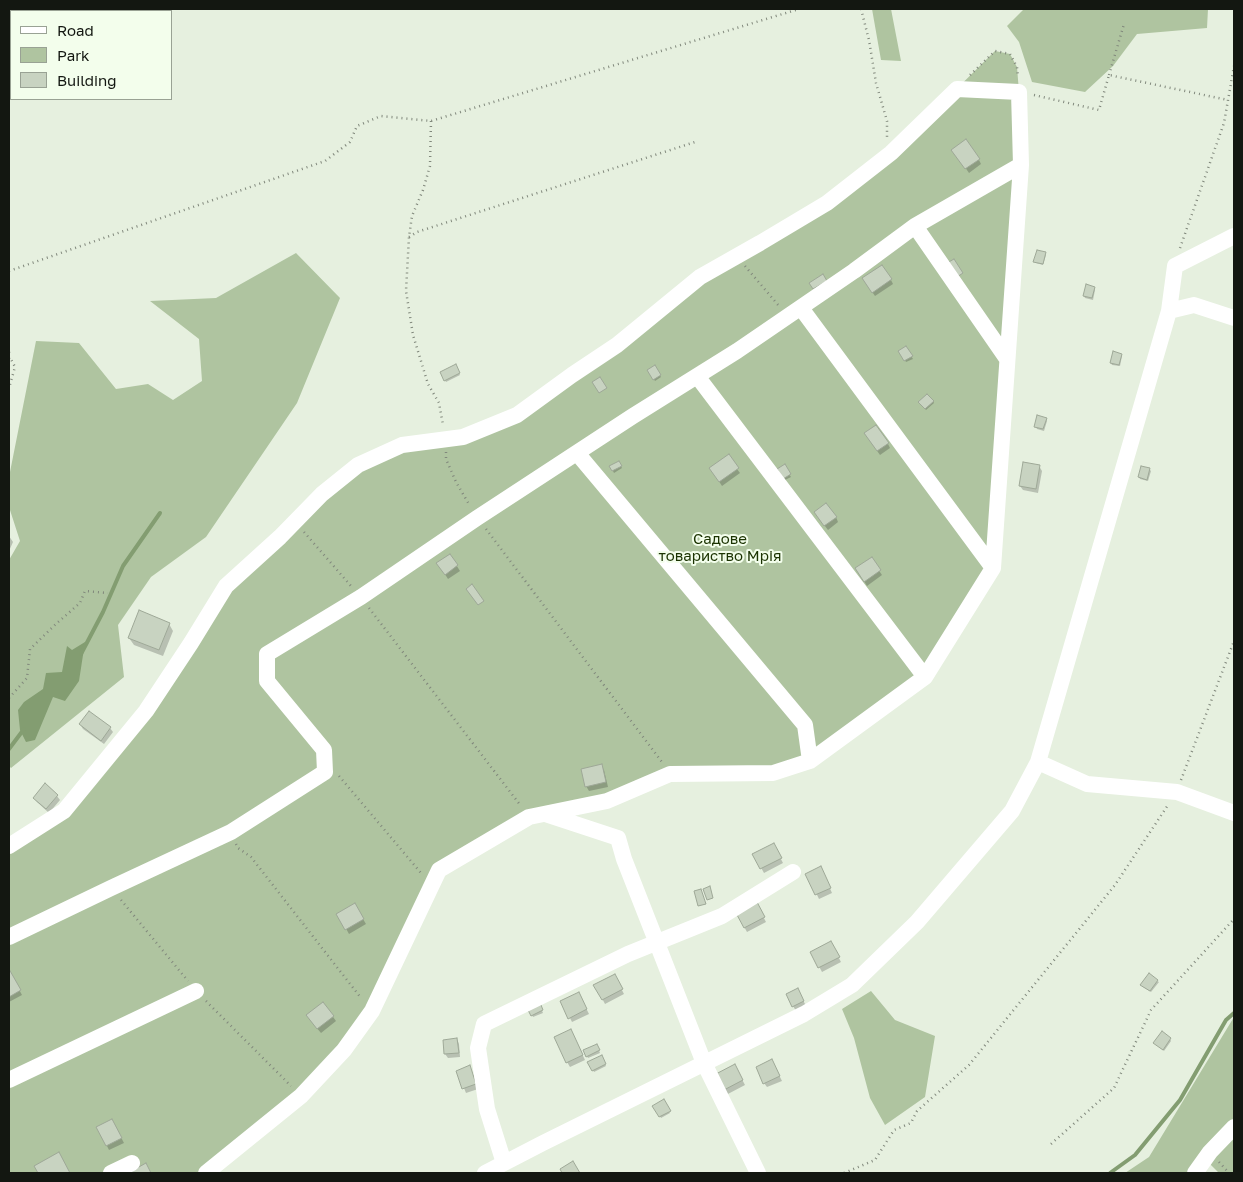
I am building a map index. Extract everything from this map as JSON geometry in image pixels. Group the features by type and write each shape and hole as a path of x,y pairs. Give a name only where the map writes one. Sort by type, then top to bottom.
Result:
{"street":[{"path":"9,846 64,811 146,711 226,586 280,537 322,494 358,465 402,445 463,437 517,415 617,345 700,277 827,203 891,153 957,89 1019,92 1021,165 993,568 925,677 810,761 773,773 670,774 607,801 537,816 439,870 372,1011 344,1050 301,1096 206,1173"},
{"path":"9,937 231,832 325,772 324,750 267,681 268,654 360,597 633,416 738,351 915,226 1021,165"},
{"path":"915,226 1007,359"},
{"path":"485,1173 804,1014 852,985 916,922 1012,811 1038,762 1169,311 1175,266 1234,236"},
{"path":"1169,311 1194,305 1234,318"},
{"path":"794,312 993,568"},
{"path":"698,376 925,677"},
{"path":"577,453 805,724 810,761"},
{"path":"1038,762 1087,784 1177,792 1234,813"},
{"path":"537,816 618,838 624,858 704,1063 758,1173"},
{"path":"504,1163 487,1109 478,1048 484,1024 628,954 722,916 793,872"},
{"path":"9,1080 196,991"},
{"path":"1196,1173 1210,1152 1234,1127"},
{"path":"111,1173 132,1162"}],"path":[{"path":"9,271 325,161 350,142 357,126 381,116 430,121 799,9"},
{"path":"861,9 886,122 887,142 891,153"},
{"path":"957,89 995,51 1010,54 1017,66 1019,92 1098,110 1124,24"},
{"path":"1175,266 1182,240 1224,123 1234,66"},
{"path":"1109,75 1228,100"},
{"path":"430,121 430,166 423,190 412,216 406,291 412,335 428,384 439,403 446,439 446,460 456,482 477,518 670,774"},
{"path":"409,237 417,232 695,142"},
{"path":"737,256 794,312"},
{"path":"9,352 15,367 9,388"},
{"path":"302,530 360,597 537,816"},
{"path":"9,698 27,678 30,649 80,603 86,590 108,593"},
{"path":"844,1173 875,1160 894,1130 911,1123 917,1111 969,1065 1115,885 1177,792 1234,641"},
{"path":"324,761 349,787 431,886"},
{"path":"231,832 238,848 252,857 372,1011"},
{"path":"1051,1144 1114,1088 1151,1010 1234,919"}],"green space":[{"path":"872,9 891,9 901,61 881,60"},
{"path":"1024,9 1208,9 1207,28 1137,34 1113,66 1085,92 1032,82 1019,42 1007,26"},
{"name":"Садове товариство Мрія","path":"995,51 1010,54 1017,67 1019,92 993,568 925,677 810,761 773,773 670,774 529,817 439,870 372,1011 301,1096 206,1173 9,1173 9,846 64,811 146,711 226,586 358,465 517,415 700,277 827,203 922,123"},
{"path":"296,253 340,298 297,403 206,537 151,577 118,625 124,677 11,768 9,766 9,560 20,541 9,507 9,477 36,341 79,343 116,389 148,384 173,400 202,381 199,339 150,301 216,298"},
{"path":"871,991 895,1020 935,1036 925,1097 885,1125 870,1098 854,1038 842,1009"},
{"path":"1234,1017 1234,1173 1219,1173 1208,1162 1201,1173 1125,1173 1149,1157"}],"shaded area":[{"path":"85,642 79,681 65,701 53,697 35,740 26,742 20,730 18,710 24,702 43,689 46,673 62,672 67,646 72,650"}],"building":[{"path":"966,139 980,159 965,169 951,150"},
{"path":"1037,250 1046,252 1043,264 1033,262"},
{"path":"954,259 963,273 957,277 947,263"},
{"path":"882,265 892,279 872,293 862,278"},
{"path":"823,274 827,281 813,289 809,283"},
{"path":"1086,284 1095,287 1092,298 1083,296"},
{"path":"906,346 913,356 904,361 898,351"},
{"path":"1113,351 1122,354 1119,365 1110,363"},
{"path":"456,364 460,373 444,381 440,372"},
{"path":"655,365 661,375 653,380 647,370"},
{"path":"600,377 607,388 599,393 592,382"},
{"path":"927,394 934,401 925,409 918,402"},
{"path":"1037,415 1047,418 1043,429 1034,427"},
{"path":"876,425 889,443 877,451 864,433"},
{"path":"729,454 739,468 719,482 709,468"},
{"path":"619,461 622,466 612,471 609,466"},
{"path":"1023,462 1040,465 1036,489 1019,486"},
{"path":"785,464 791,474 783,479 777,469"},
{"path":"1141,466 1150,468 1147,480 1138,477"},
{"path":"826,503 837,517 824,526 814,512"},
{"path":"450,554 458,565 445,575 436,563"},
{"path":"872,557 881,570 864,582 855,568"},
{"path":"472,584 484,601 478,605 466,589"},
{"path":"139,610 170,623 159,650 128,638"},
{"path":"89,711 111,727 101,741 79,724"},
{"path":"602,764 606,782 585,787 581,769"},
{"path":"45,783 58,795 46,809 33,798"},
{"path":"774,843 782,858 760,869 752,854"},
{"path":"821,866 831,888 815,895 805,874"},
{"path":"710,886 713,898 707,900 703,889"},
{"path":"701,889 706,904 698,906 694,891"},
{"path":"757,902 765,917 744,928 736,913"},
{"path":"355,903 364,919 345,930 336,914"},
{"path":"831,941 840,957 818,968 810,952"},
{"path":"9,969 21,990 9,997"},
{"path":"1149,973 1158,980 1150,991 1140,985"},
{"path":"615,974 623,989 602,1000 593,985"},
{"path":"798,988 804,1001 792,1007 786,994"},
{"path":"579,992 587,1009 568,1019 560,1001"},
{"path":"539,1000 543,1010 531,1016 526,1006"},
{"path":"323,1002 334,1016 317,1029 306,1015"},
{"path":"571,1029 583,1055 566,1063 554,1037"},
{"path":"1162,1031 1171,1038 1163,1050 1153,1043"},
{"path":"457,1038 459,1053 444,1054 443,1040"},
{"path":"597,1044 600,1050 586,1057 583,1050"},
{"path":"602,1055 606,1064 592,1071 587,1062"},
{"path":"772,1059 780,1076 763,1084 756,1067"},
{"path":"735,1064 743,1080 722,1091 714,1075"},
{"path":"470,1065 476,1084 462,1089 456,1071"},
{"path":"664,1099 671,1111 659,1117 652,1106"},
{"path":"112,1119 122,1138 106,1146 96,1127"},
{"path":"59,1152 70,1173 38,1173 34,1166"},
{"path":"573,1161 580,1173 562,1173 560,1169"},
{"path":"146,1163 151,1173 130,1173 130,1172"}],"waterway":[{"path":"81,654 103,612 123,566 160,513"},
{"path":"9,749 24,729"},
{"path":"1110,1173 1135,1155 1180,1100 1226,1020 1234,1013"}]}
